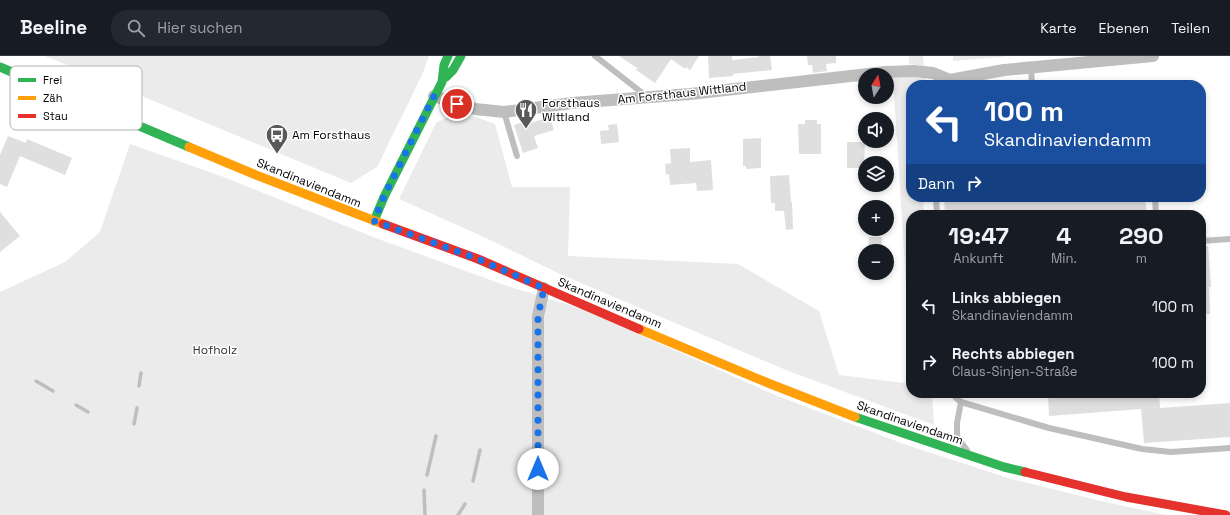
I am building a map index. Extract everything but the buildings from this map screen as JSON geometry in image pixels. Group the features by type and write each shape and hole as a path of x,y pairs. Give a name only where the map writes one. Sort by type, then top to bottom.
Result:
{"main road":[{"path":"442,82 444,66 448,56"},
{"path":"374,221 384,196 434,96 442,82 453,70 461,56"},
{"name":"Skandinaviendamm","path":"0,67 10,71"},
{"name":"Skandinaviendamm","path":"142,127 256,175 374,221 478,259 776,386 863,420 938,446 1018,470 1126,497 1226,515"}],"street":[{"path":"1030,67 1146,56"},
{"name":"Am Forsthaus Wittland","path":"434,96 475,109 504,112 572,103 642,98 886,72 933,72 950,80 1030,67"},
{"path":"538,515 538,316 544,288"}],"lane":[{"path":"595,56 641,92 642,98"},
{"path":"1030,67 1031,80"},
{"path":"504,112 517,156"},
{"path":"1206,241 1230,239"},
{"path":"956,398 961,402 1049,428 1142,448 1171,452 1230,448"},
{"path":"953,439 961,402"},
{"path":"938,446 953,439"},
{"path":"953,439 974,457"}],"green space":[{"path":"45,56 429,56 422,75 377,167 351,183 142,96 142,66 69,66"},
{"path":"909,56 923,56 924,66 909,64"},
{"path":"953,56 1012,56 953,61"},
{"path":"911,77 925,78 925,80 906,80 906,202 923,202 924,210 906,210 906,283 894,78"},
{"path":"459,111 495,124 512,187 570,187 568,256 738,264 819,311 839,375 906,383 906,398 932,398 934,425 786,370 560,274 486,238 399,199 436,123"},
{"name":"Hofholz","path":"130,144 221,176 373,237 507,286 582,309 775,395 904,444 1008,478 1166,515 0,515 0,292 65,262 100,232"}],"waterway":[{"path":"139,386 141,373"},
{"path":"36,381 53,391"},
{"path":"76,405 88,412"},
{"path":"134,424 137,408"},
{"path":"427,475 436,436"},
{"path":"473,481 480,450"},
{"path":"424,490 425,515"},
{"path":"458,515 465,504"}],"traffic: fast":[{"path":"374,221 384,197 442,82 444,65 448,56"},
{"path":"446,77 453,70 461,56"},
{"path":"0,67 10,71"},
{"path":"142,127 189,147"},
{"path":"855,417 1004,467 1025,472"}],"traffic: slow":[{"path":"189,147 256,175 383,224"},
{"path":"639,329 768,383 855,417"}],"traffic: jam":[{"path":"383,224 478,259 639,329"},
{"path":"1025,472 1126,497 1226,515"}],"place":[{"name":"Forsthaus Wittland","path":"526,130"},
{"name":"Am Forsthaus","path":"277,154"}],"route":[{"path":"457,104 434,96 384,196 374,221 478,259 544,288 538,316 538,469"}]}
